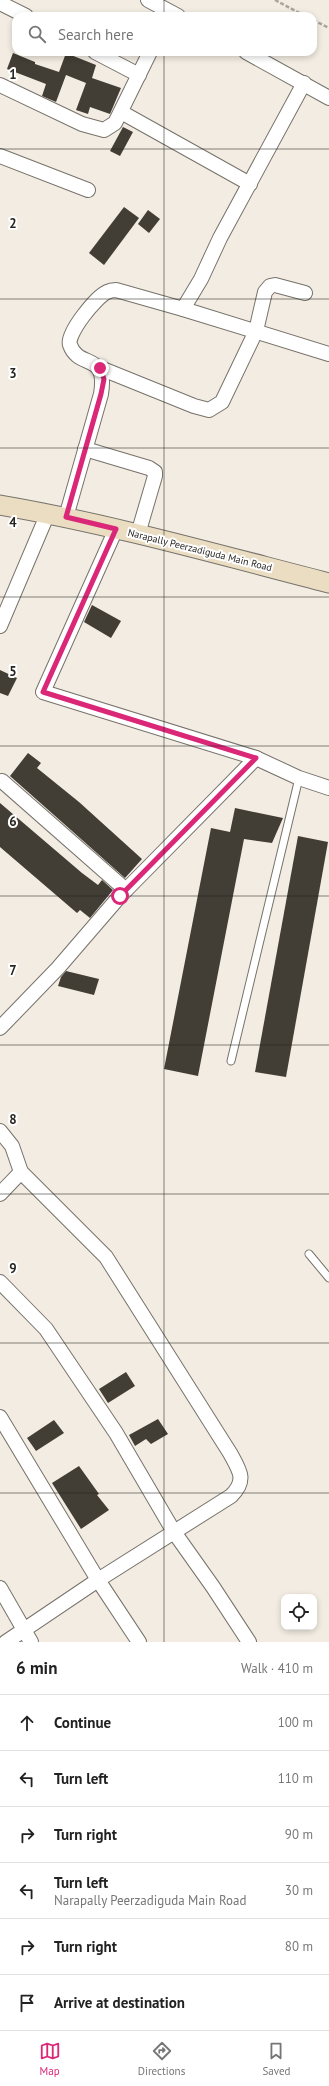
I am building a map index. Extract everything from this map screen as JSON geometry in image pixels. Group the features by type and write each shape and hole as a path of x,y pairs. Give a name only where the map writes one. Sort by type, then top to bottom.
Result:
{"street":[{"path":"148,0 168,12"},
{"path":"0,3 18,12"},
{"path":"103,56 139,75"},
{"path":"1,87 96,129 104,130 111,127 115,123 148,56"},
{"path":"253,56 329,98"},
{"path":"183,309 201,279 220,238 304,83"},
{"path":"121,112 250,184"},
{"path":"0,156 88,190"},
{"path":"305,294 275,285 270,286 265,292 256,331 222,402 209,410 194,406 100,368 76,354 70,345 70,335 79,321 106,292 116,290 183,309 256,331 329,354"},
{"path":"66,517 101,394 104,379 100,368"},
{"path":"85,449 149,468 155,472 138,534"},
{"name":"Narapally Peerzadiguda Main Road","path":"0,505 48,513 138,534 329,583"},
{"path":"0,626 48,513"},
{"path":"116,529 43,692 256,758 299,778 329,788"},
{"path":"0,1028 58,968 126,890 256,758"},
{"path":"2,781 126,890"},
{"path":"0,1131 12,1146 21,1172 106,1258 238,1468 240,1483 238,1488 231,1496 98,1580 27,1636 6,1642"},
{"path":"0,1194 21,1172"},
{"path":"0,1282 46,1329 116,1433 174,1532 213,1587 249,1642"},
{"path":"0,1417 98,1580 139,1642"},
{"path":"0,1588 27,1636"}],"lane":[{"path":"231,1061 299,778"},
{"path":"309,1254 329,1278"}],"path":[{"path":"275,0 298,12"},
{"path":"317,22 329,28"}],"building":[{"path":"12,56 20,56 35,62 35,64 59,72 65,56 74,56 96,65 92,78 121,88 110,114 90,107 88,114 76,110 86,83 66,75 56,102 42,96 46,84 7,69"},
{"path":"123,127 133,132 120,156 110,151"},
{"path":"124,207 139,218 104,265 89,253"},
{"path":"148,210 160,219 149,233 138,224"},
{"path":"92,605 121,621 111,638 84,622"},
{"path":"0,670 17,678 8,696 0,693"},
{"path":"28,753 41,763 37,768 79,802 142,859 125,878 10,776"},
{"path":"0,803 82,873 98,885 102,880 113,890 90,918 80,910 77,913 0,847"},
{"path":"235,808 283,818 272,843 244,839 198,1076 164,1069 211,828 230,832"},
{"path":"298,836 328,842 286,1077 255,1072"},
{"path":"66,971 99,979 94,995 58,986 61,977"},
{"path":"126,1372 135,1386 108,1403 99,1389"},
{"path":"158,1419 168,1434 151,1444 146,1439 135,1446 129,1435"},
{"path":"54,1420 64,1433 36,1451 27,1438"},
{"path":"79,1466 99,1494 97,1495 109,1510 81,1529 52,1483"}],"route":[{"path":"100,368 104,379 101,394 66,517 116,529 43,692 256,758 120,896"}]}
